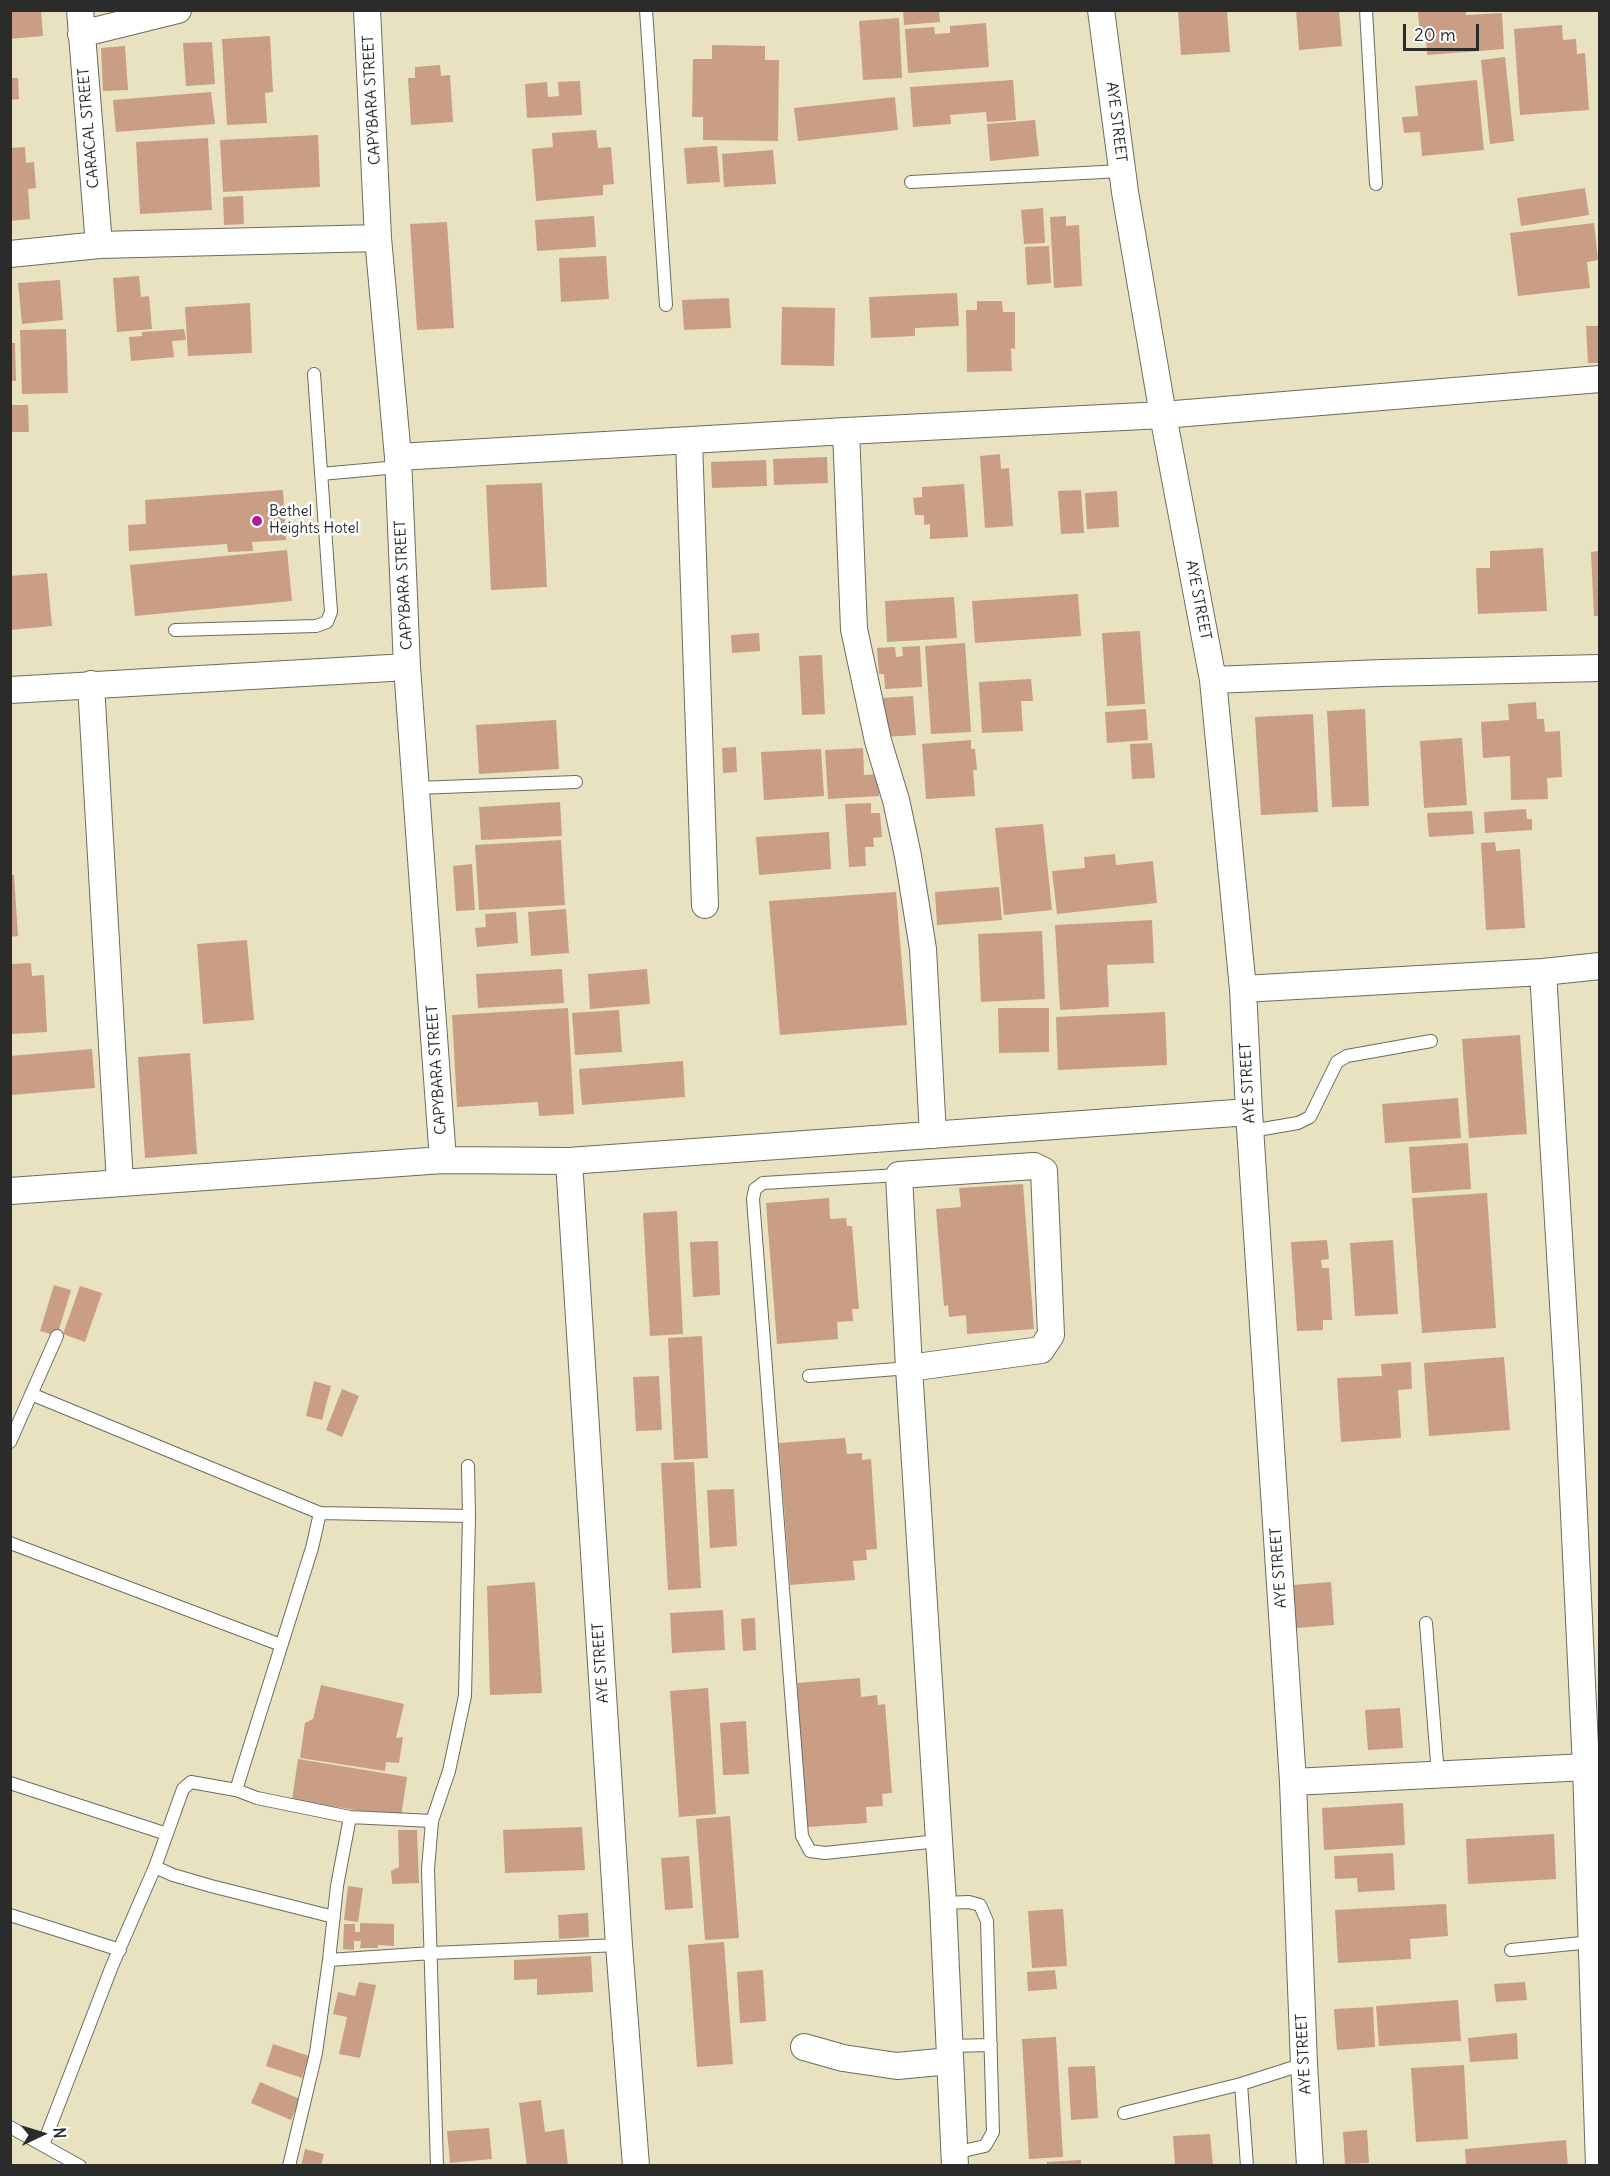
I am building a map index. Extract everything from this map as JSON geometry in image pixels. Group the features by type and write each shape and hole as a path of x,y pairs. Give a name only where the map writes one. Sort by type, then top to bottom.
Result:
{"street":[{"path":"81,22 178,10"},
{"name":"CAPYBARA STREET","path":"367,10 378,238 398,462 408,667 443,1160"},
{"name":"AYE STREET","path":"1101,10 1122,171 1163,415 1213,680 1243,990 1293,1782 1310,2166"},
{"name":"CARACAL STREET","path":"81,22 99,245"},
{"path":"10,254 99,245 378,238"},
{"path":"398,462 846,431 1163,415 1599,379"},
{"path":"846,431 854,629 878,741 896,800 908,856 923,949 933,1134"},
{"path":"689,441 705,905"},
{"path":"10,690 408,667"},
{"path":"1213,680 1599,668"},
{"path":"91,684 120,1183"},
{"path":"1243,990 1543,972 1599,966"},
{"path":"1543,972 1568,1387 1586,1767 1599,2163"},
{"path":"10,1191 443,1160 569,1161 933,1134 1250,1121"},
{"name":"AYE STREET","path":"569,1161 619,1945 636,2166"},
{"path":"909,1368 1041,1350 1051,1335 1044,1171 1034,1166 899,1175 909,1368 943,1903 955,2159"},
{"path":"1293,1782 1586,1767"},
{"path":"804,2047 843,2058 897,2066 950,2054"}],"lane":[{"path":"646,10 666,305"},
{"path":"1366,10 1376,184"},
{"path":"911,182 1122,171"},
{"path":"175,630 316,626 327,622 331,612 314,374"},
{"path":"321,474 398,462"},
{"path":"416,788 576,782"},
{"path":"1250,1121 1298,1124 1310,1117 1337,1062 1347,1056 1431,1041"},
{"path":"899,1175 763,1183 755,1189 753,1199 802,1836 810,1851 825,1853 938,1841"},
{"path":"10,1442 57,1336"},
{"path":"809,1376 909,1368"},
{"path":"31,1394 320,1513 469,1516"},
{"path":"437,2166 428,1869 432,1821 449,1771 465,1696 468,1466"},
{"path":"236,1790 312,1548 320,1513"},
{"path":"10,1543 282,1645"},
{"path":"1426,1623 1438,1775"},
{"path":"43,2145 155,1867 183,1789 191,1782 236,1790 257,1798 350,1817 432,1821"},
{"path":"10,1783 166,1834"},
{"path":"289,2166 316,2053 329,1960 336,1886 350,1817"},
{"path":"155,1867 211,1886 334,1917"},
{"path":"943,1903 969,1902 980,1905 987,1921 993,2132 985,2146 955,2159"},
{"path":"10,1915 120,1950"},
{"path":"1511,1950 1592,1942"},
{"path":"329,1960 619,1945"},
{"path":"950,2054 991,2045"},
{"path":"1124,2114 1241,2084 1304,2064"},
{"path":"1241,2084 1247,2166"},
{"path":"10,2127 80,2166"}],"building":[{"path":"10,10 41,10 43,36 10,39"},
{"path":"903,10 939,10 940,22 904,25"},
{"path":"1178,10 1227,10 1230,52 1181,55"},
{"path":"1296,10 1339,10 1342,46 1299,50"},
{"path":"1466,10 1466,15 1502,13 1504,49 1427,55 1426,35 1420,36 1418,12"},
{"path":"899,18 902,78 863,80 859,21"},
{"path":"986,23 989,67 908,73 905,29 934,27 935,34 950,33 950,26"},
{"path":"1562,25 1563,40 1576,39 1577,54 1585,53 1589,110 1520,115 1514,29"},
{"path":"270,36 273,92 265,93 267,123 227,125 222,39"},
{"path":"212,42 215,84 186,86 183,43"},
{"path":"712,45 765,46 765,60 779,60 778,141 703,140 703,117 692,117 693,59 712,59"},
{"path":"125,46 128,90 103,91 101,48"},
{"path":"1505,57 1514,141 1490,144 1481,60"},
{"path":"440,65 441,76 450,75 453,122 411,125 408,78 415,78 415,67"},
{"path":"10,78 18,78 19,99 10,100"},
{"path":"1013,80 1016,120 987,122 986,112 950,115 951,124 913,127 910,87"},
{"path":"1477,80 1484,150 1422,156 1420,132 1404,133 1402,117 1418,116 1415,86"},
{"path":"580,81 582,115 527,118 525,84 547,82 548,97 559,96 558,82"},
{"path":"211,92 215,124 116,132 113,100"},
{"path":"895,97 898,130 798,141 794,108"},
{"path":"1035,120 1039,156 990,161 987,124"},
{"path":"596,130 598,148 611,147 614,184 603,185 603,195 536,201 532,149 553,147 552,133"},
{"path":"318,135 320,187 223,192 220,140"},
{"path":"208,138 212,210 140,214 136,142"},
{"path":"717,146 720,182 687,184 684,148"},
{"path":"25,147 26,163 34,162 36,188 28,189 30,219 10,221 10,148"},
{"path":"773,150 776,184 724,187 722,154"},
{"path":"1585,188 1589,215 1521,226 1517,198"},
{"path":"243,196 244,224 224,225 223,197"},
{"path":"1043,208 1045,243 1024,244 1021,210"},
{"path":"594,216 596,247 537,251 535,220"},
{"path":"1066,216 1066,226 1079,225 1082,286 1054,288 1050,217"},
{"path":"447,222 454,328 417,330 410,224"},
{"path":"1594,223 1598,260 1587,262 1590,288 1518,296 1510,233"},
{"path":"1049,246 1051,283 1027,285 1025,247"},
{"path":"606,256 609,299 561,302 559,258"},
{"path":"139,276 141,297 149,296 152,329 117,332 113,278"},
{"path":"60,280 63,320 22,324 18,283"},
{"path":"957,293 959,326 915,328 915,336 871,338 869,297"},
{"path":"729,298 731,328 684,330 682,300"},
{"path":"977,301 1002,301 1003,312 1015,312 1015,349 1011,348 1012,371 967,372 966,310 977,310"},
{"path":"250,303 252,353 188,356 185,307"},
{"path":"782,307 835,308 834,366 781,365"},
{"path":"1586,326 1599,326 1599,363 1588,363"},
{"path":"66,329 68,393 22,394 20,330"},
{"path":"184,329 186,340 172,341 174,357 131,361 129,337 142,336 142,332"},
{"path":"10,343 15,343 16,381 10,381"},
{"path":"10,405 28,405 29,432 10,432"},
{"path":"1000,454 1001,469 1009,468 1013,526 985,528 980,456"},
{"path":"827,457 828,483 774,485 773,459"},
{"path":"766,460 767,486 712,488 711,462"},
{"path":"542,483 547,587 491,590 486,485"},
{"path":"964,484 968,537 930,539 930,524 924,525 924,515 915,515 913,498 922,497 922,487"},
{"path":"283,490 286,540 252,542 253,551 228,552 227,544 129,551 128,525 146,524 145,500"},
{"path":"1081,490 1084,533 1061,534 1058,491"},
{"path":"1117,491 1119,527 1087,529 1085,493"},
{"path":"1543,548 1547,611 1478,614 1476,568 1490,568 1490,551"},
{"path":"287,550 292,601 135,616 130,565"},
{"path":"1599,551 1599,616 1594,616 1591,552"},
{"path":"47,573 52,626 10,630 10,576"},
{"path":"1078,594 1081,636 975,643 972,601"},
{"path":"954,597 957,638 887,642 885,601"},
{"path":"1140,631 1145,704 1107,706 1102,633"},
{"path":"759,633 760,651 732,653 731,635"},
{"path":"965,643 971,732 931,734 925,646"},
{"path":"920,646 922,687 885,689 884,674 879,674 877,648 895,647 896,657 903,656 902,647"},
{"path":"822,655 825,714 802,715 799,656"},
{"path":"1031,679 1033,701 1021,701 1023,731 982,733 979,682"},
{"path":"913,696 916,735 884,737 882,698"},
{"path":"1536,702 1537,719 1544,719 1545,732 1560,731 1562,777 1547,778 1548,799 1511,800 1510,756 1483,758 1481,722 1509,720 1508,704"},
{"path":"1146,709 1148,740 1107,743 1105,712"},
{"path":"1365,709 1369,806 1332,807 1327,711"},
{"path":"1313,714 1318,812 1261,815 1255,717"},
{"path":"556,720 559,769 479,774 476,725"},
{"path":"1462,738 1467,805 1424,808 1420,741"},
{"path":"971,740 971,749 975,749 977,770 973,770 975,796 926,799 922,744"},
{"path":"1152,743 1155,778 1132,779 1130,744"},
{"path":"736,747 737,772 723,773 722,748"},
{"path":"863,748 864,775 878,774 879,796 828,799 825,750"},
{"path":"821,749 824,796 764,800 761,752"},
{"path":"560,802 562,836 481,840 479,807"},
{"path":"871,803 871,813 880,813 882,837 873,838 874,847 865,847 866,866 849,867 845,804"},
{"path":"1526,809 1527,819 1532,819 1532,830 1485,833 1484,812"},
{"path":"1472,811 1474,834 1429,837 1427,813"},
{"path":"1043,824 1052,910 1004,915 995,828"},
{"path":"829,832 831,869 759,875 756,837"},
{"path":"561,840 565,905 479,910 475,845"},
{"path":"1495,842 1496,851 1520,849 1525,928 1486,930 1481,843"},
{"path":"1115,854 1116,865 1153,861 1157,903 1057,914 1052,871 1085,868 1084,857"},
{"path":"472,864 475,910 456,911 453,866"},
{"path":"10,875 14,875 18,936 10,937"},
{"path":"999,887 1002,920 937,925 935,892"},
{"path":"896,892 907,1025 780,1035 769,901"},
{"path":"566,909 569,953 531,956 528,912"},
{"path":"516,912 518,943 477,947 475,928 486,927 485,914"},
{"path":"1152,920 1154,963 1107,965 1109,1007 1060,1010 1055,925"},
{"path":"1042,931 1045,999 981,1002 978,934"},
{"path":"247,940 254,1020 203,1024 197,944"},
{"path":"31,963 32,976 44,975 47,1032 10,1034 10,964"},
{"path":"562,969 564,1003 478,1008 476,974"},
{"path":"647,969 650,1004 590,1009 588,974"},
{"path":"568,1008 574,1114 539,1116 538,1102 457,1107 452,1015"},
{"path":"998,1008 1049,1008 1049,1052 999,1053"},
{"path":"619,1010 622,1052 575,1055 572,1013"},
{"path":"1165,1012 1167,1065 1058,1070 1056,1017"},
{"path":"1520,1035 1527,1134 1469,1138 1462,1039"},
{"path":"92,1049 95,1088 11,1095 10,1056"},
{"path":"190,1053 197,1154 145,1158 138,1057"},
{"path":"683,1061 685,1097 582,1105 579,1069"},
{"path":"1458,1098 1461,1138 1385,1143 1382,1104"},
{"path":"1468,1143 1471,1189 1412,1193 1409,1147"},
{"path":"1023,1184 1034,1329 967,1334 966,1315 949,1317 948,1305 944,1306 936,1209 961,1207 959,1188"},
{"path":"1487,1193 1496,1328 1422,1333 1412,1198"},
{"path":"829,1198 830,1219 846,1218 847,1226 852,1226 859,1309 852,1309 853,1321 837,1322 838,1339 777,1344 766,1203"},
{"path":"677,1211 683,1334 650,1336 643,1213"},
{"path":"1327,1240 1329,1259 1321,1260 1322,1268 1329,1268 1332,1320 1323,1320 1323,1330 1297,1331 1291,1242"},
{"path":"1393,1240 1398,1314 1355,1316 1350,1243"},
{"path":"718,1241 720,1295 693,1297 690,1242"},
{"path":"54,1285 71,1290 57,1336 40,1331"},
{"path":"80,1286 102,1293 85,1342 63,1334"},
{"path":"702,1336 708,1458 674,1460 668,1338"},
{"path":"1504,1357 1510,1430 1429,1436 1424,1363"},
{"path":"1411,1362 1412,1389 1398,1390 1401,1438 1341,1442 1337,1378 1382,1376 1381,1364"},
{"path":"659,1376 662,1430 636,1431 633,1377"},
{"path":"314,1381 331,1386 322,1420 306,1416"},
{"path":"342,1389 359,1396 342,1437 326,1430"},
{"path":"845,1438 847,1454 862,1453 862,1460 871,1459 877,1549 866,1550 867,1560 853,1561 855,1580 790,1585 779,1443"},
{"path":"694,1462 701,1588 668,1590 661,1463"},
{"path":"734,1489 737,1546 710,1548 707,1490"},
{"path":"535,1582 542,1693 490,1695 487,1586"},
{"path":"1331,1582 1334,1625 1296,1628 1293,1585"},
{"path":"723,1610 725,1650 672,1653 670,1613"},
{"path":"755,1618 756,1650 743,1651 741,1619"},
{"path":"860,1678 861,1697 877,1695 878,1705 885,1704 892,1793 882,1794 883,1806 866,1807 867,1823 807,1827 797,1683"},
{"path":"321,1685 404,1704 396,1738 403,1737 399,1763 386,1762 385,1771 300,1758 305,1723 313,1719"},
{"path":"708,1688 716,1814 679,1817 670,1691"},
{"path":"1400,1708 1403,1748 1368,1750 1365,1710"},
{"path":"746,1721 749,1774 723,1775 720,1723"},
{"path":"298,1759 407,1777 401,1817 292,1800"},
{"path":"1403,1803 1405,1845 1324,1850 1322,1808"},
{"path":"730,1816 739,1938 705,1940 696,1819"},
{"path":"582,1827 585,1870 505,1873 503,1830"},
{"path":"398,1830 417,1830 419,1883 392,1884 391,1871 399,1867"},
{"path":"1554,1834 1556,1879 1468,1884 1466,1839"},
{"path":"1393,1853 1395,1890 1358,1892 1357,1878 1335,1879 1334,1856"},
{"path":"689,1856 693,1908 665,1910 661,1858"},
{"path":"348,1886 363,1888 358,1922 344,1920"},
{"path":"1446,1904 1448,1936 1410,1939 1411,1959 1338,1963 1335,1910"},
{"path":"1063,1909 1067,1966 1032,1968 1028,1911"},
{"path":"588,1913 589,1937 559,1939 558,1915"},
{"path":"360,1923 394,1924 394,1946 378,1945 378,1948 360,1948 361,1941 354,1941 354,1950 343,1949 344,1924 355,1924 355,1932 360,1932"},
{"path":"724,1942 733,2064 697,2067 688,1945"},
{"path":"591,1956 593,1992 537,1995 537,1979 514,1980 514,1960"},
{"path":"763,1970 766,2021 740,2023 737,1972"},
{"path":"1055,1970 1057,1989 1028,1991 1027,1972"},
{"path":"359,1982 376,1985 360,2058 339,2054 347,2017 333,2014 338,1992 355,1996"},
{"path":"1525,1982 1527,2000 1496,2002 1494,1984"},
{"path":"1458,2000 1461,2041 1379,2046 1376,2006"},
{"path":"1373,2007 1375,2047 1337,2050 1334,2009"},
{"path":"1517,2033 1518,2059 1470,2062 1468,2038"},
{"path":"1056,2037 1063,2157 1029,2159 1022,2039"},
{"path":"273,2044 309,2056 302,2078 266,2066"},
{"path":"1464,2065 1468,2139 1416,2142 1411,2068"},
{"path":"1095,2066 1098,2118 1071,2120 1068,2067"},
{"path":"260,2082 300,2099 291,2120 251,2103"},
{"path":"541,2100 545,2132 564,2129 568,2166 527,2166 519,2103"},
{"path":"489,2128 492,2159 450,2163 447,2131"},
{"path":"1367,2130 1369,2163 1345,2164 1343,2132"},
{"path":"1210,2134 1213,2166 1175,2166 1173,2136"},
{"path":"1566,2140 1568,2166 1466,2166 1465,2149"},
{"path":"305,2149 324,2154 321,2166 301,2166"},
{"path":"1081,2160 1081,2166 1047,2166 1047,2162"}],"place":[{"name":"Bethel Heights Hotel","path":"257,521"}]}
